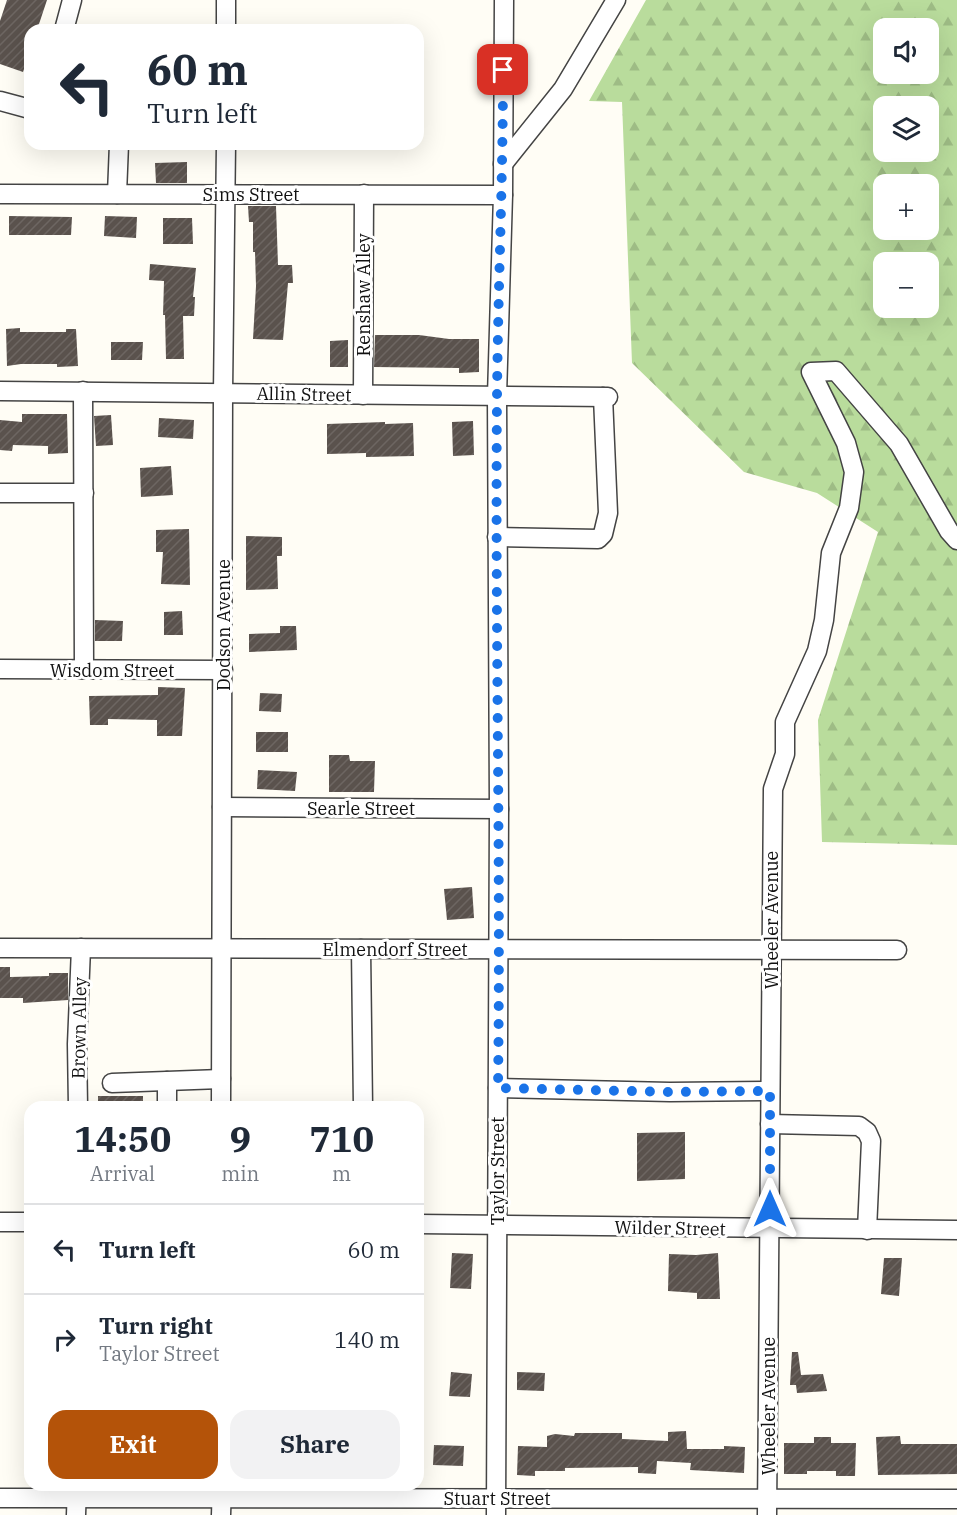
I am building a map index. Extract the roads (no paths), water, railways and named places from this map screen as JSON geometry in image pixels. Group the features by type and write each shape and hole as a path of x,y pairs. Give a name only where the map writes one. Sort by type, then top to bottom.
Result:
{"street":[{"path":"66,24 72,0"},
{"path":"226,0 226,24"},
{"name":"Taylor Street","path":"496,1507 499,949 497,396 503,195 504,0"},
{"path":"503,164 563,89 616,0"},
{"path":"0,101 24,107"},
{"path":"117,194 119,150"},
{"name":"Dodson Avenue","path":"222,1101 223,393 226,150"},
{"name":"Sims Street","path":"0,194 503,195"},
{"name":"Renshaw Alley","path":"363,194 363,395"},
{"name":"Wheeler Avenue","path":"767,1507 773,789 785,754 785,722 817,651 824,620 831,553 849,508 854,472 846,443 811,372 836,371 899,444 949,531 957,540"},
{"name":"Allin Street","path":"0,391 605,398 608,513 603,534 598,539 497,537"},
{"path":"83,392 84,669"},
{"path":"0,493 84,492"},
{"name":"Wisdom Street","path":"0,669 223,670"},
{"name":"Searle Street","path":"222,807 499,809"},
{"name":"Elmendorf Street","path":"0,948 897,950"},
{"name":"Brown Alley","path":"78,1101 77,1044 81,948"},
{"path":"361,949 363,1101"},
{"path":"112,1083 222,1079"},
{"path":"167,1081 167,1101"},
{"path":"498,1088 670,1092 770,1091"},
{"path":"770,1124 860,1126 867,1132 871,1141 867,1230"},
{"path":"0,1222 24,1222"},
{"name":"Wilder Street","path":"424,1224 769,1230 957,1230"},
{"name":"Stuart Street","path":"0,1498 221,1499 496,1507 901,1507 957,1499"}]}
